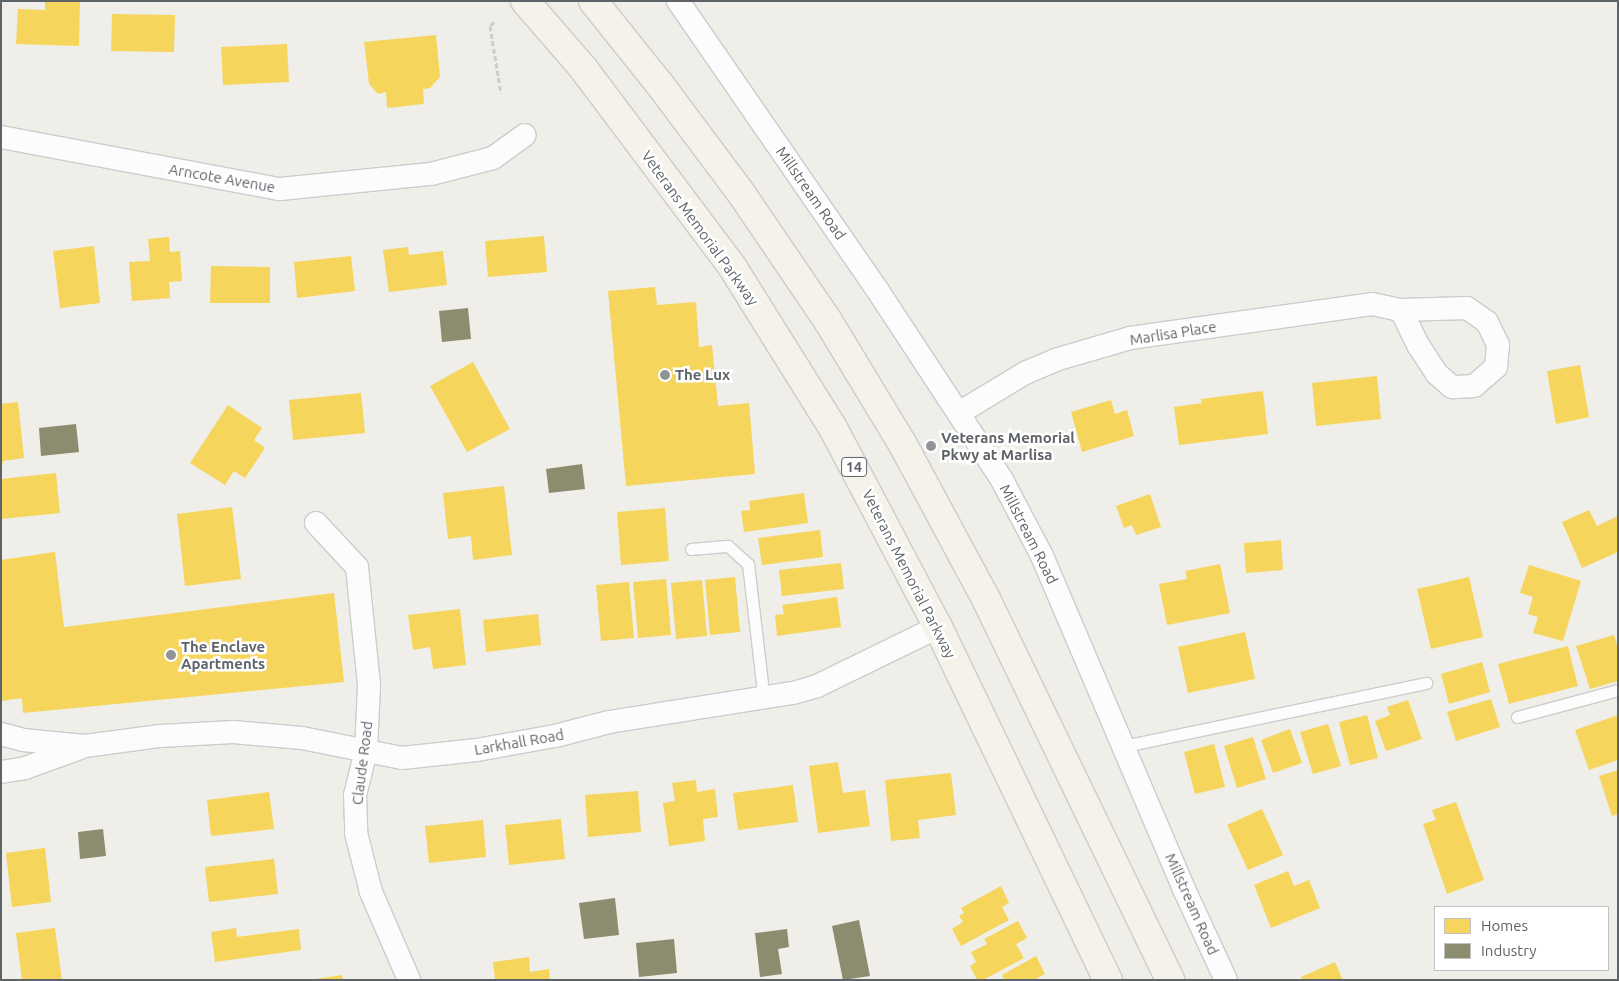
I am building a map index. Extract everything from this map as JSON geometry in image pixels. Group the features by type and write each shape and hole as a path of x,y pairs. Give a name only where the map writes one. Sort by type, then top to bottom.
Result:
{"main road":[{"name":"Veterans Memorial Parkway","path":"525,1 583,68 733,268 833,428 938,627 1108,980"},
{"path":"593,1 658,82 741,193 828,321 902,443 987,601 1170,980"}],"street":[{"name":"Millstream Road","path":"678,1 960,413 1002,480 1042,556 1184,889 1226,980"},
{"name":"Arncote Avenue","path":"1,137 280,189 431,174 493,158 525,134"},
{"name":"Marlisa Place","path":"960,413 1025,373 1055,360 1130,338 1372,304 1401,310 1467,308 1487,322 1498,345 1496,367 1474,386 1452,386 1437,374 1423,353 1401,310"},
{"name":"Claude Road","path":"316,523 357,567 369,685 366,751 355,795 356,833 371,892 409,980"},
{"name":"Larkhall Road","path":"1,772 25,768 85,746 160,736 233,732 302,738 402,758 477,750 555,736 609,722 764,700 817,686 938,627"},
{"name":"Larkhall Road","path":"1,734 23,740 85,746"}],"lane":[{"path":"691,549 728,546 748,564 764,700"},
{"path":"1124,746 1426,683"},
{"path":"1517,717 1618,690"}],"path":[{"path":"494,22 490,26 501,93"}],"building: Homes":[{"path":"45,1 80,1 79,46 16,44 18,9 45,10"},
{"path":"112,14 175,15 174,52 111,51"},
{"path":"436,35 440,77 430,88 423,89 424,104 387,108 386,92 378,94 369,84 364,42"},
{"path":"287,44 289,82 223,85 221,47"},
{"path":"544,236 547,272 488,277 485,241"},
{"path":"169,237 170,252 180,251 182,281 169,282 170,298 132,301 129,262 150,261 148,239"},
{"path":"94,246 100,303 60,308 53,251"},
{"path":"408,247 409,255 443,251 447,285 389,292 383,250"},
{"path":"351,256 355,291 297,298 294,262"},
{"path":"211,266 270,267 270,303 210,303"},
{"name":"The Lux","path":"655,287 657,305 696,302 699,347 712,345 718,406 749,403 755,474 626,486 608,291"},
{"path":"473,362 510,429 467,452 430,386"},
{"path":"1580,365 1589,417 1556,424 1547,371"},
{"path":"1377,376 1381,419 1316,426 1312,383"},
{"path":"1263,391 1268,434 1179,445 1174,407 1202,403 1201,399"},
{"path":"361,393 365,433 293,440 289,400"},
{"path":"1111,400 1115,414 1127,410 1134,436 1082,452 1071,412"},
{"path":"18,402 24,458 3,461 1,473 1,404"},
{"path":"228,405 262,428 254,440 265,448 245,478 234,471 225,485 190,463"},
{"path":"56,473 60,513 1,519 1,479"},
{"path":"504,486 512,555 473,560 471,536 448,539 443,493"},
{"path":"804,493 808,523 744,532 741,511 750,510 749,501"},
{"path":"1150,494 1161,527 1136,535 1132,525 1124,528 1116,506"},
{"path":"232,507 241,579 185,586 177,514"},
{"path":"665,508 669,561 621,565 617,512"},
{"path":"1589,510 1597,526 1618,516 1618,552 1582,568 1562,522"},
{"path":"820,530 823,557 762,565 758,538"},
{"path":"1281,540 1283,570 1246,573 1244,543"},
{"name":"The Enclave Apartments","path":"55,552 64,627 334,593 344,682 23,713 22,698 1,701 1,560"},
{"path":"841,563 844,589 782,596 779,570"},
{"path":"1220,564 1230,613 1167,625 1159,584 1187,579 1185,571"},
{"path":"1529,565 1581,581 1563,641 1533,633 1538,617 1528,614 1533,597 1520,593"},
{"path":"735,577 740,632 710,635 705,580"},
{"path":"1469,577 1483,637 1431,649 1417,589"},
{"path":"666,579 671,635 638,638 633,582"},
{"path":"702,580 707,636 676,639 671,583"},
{"path":"629,582 634,638 601,641 596,585"},
{"path":"837,597 841,627 777,636 775,615 784,614 782,605"},
{"path":"460,609 466,665 433,669 430,647 413,650 408,615"},
{"path":"538,614 541,645 486,652 483,620"},
{"path":"1245,632 1255,679 1188,693 1178,647"},
{"path":"1614,635 1618,648 1618,681 1590,689 1576,646"},
{"path":"1568,646 1578,686 1509,704 1498,664"},
{"path":"1482,662 1490,692 1449,704 1441,674"},
{"path":"1491,699 1500,727 1456,741 1447,712"},
{"path":"1408,700 1422,739 1386,751 1375,721 1390,715 1387,707"},
{"path":"1367,715 1378,758 1350,765 1339,722"},
{"path":"1618,715 1618,760 1589,770 1575,730"},
{"path":"1328,724 1341,766 1313,774 1300,732"},
{"path":"1290,729 1302,763 1273,773 1261,740"},
{"path":"1253,737 1266,779 1237,788 1224,746"},
{"path":"1214,744 1225,787 1195,794 1184,752"},
{"path":"838,762 843,793 865,790 870,826 818,833 809,766"},
{"path":"1618,770 1618,814 1612,816 1599,776"},
{"path":"951,773 956,815 918,820 920,838 891,841 885,780"},
{"path":"696,780 697,792 715,789 718,817 703,819 705,841 669,846 663,803 675,801 672,783"},
{"path":"793,785 798,822 738,830 733,793"},
{"path":"638,791 641,832 588,837 585,795"},
{"path":"269,792 274,829 211,836 207,800"},
{"path":"1456,802 1484,880 1447,894 1423,824 1436,820 1432,810"},
{"path":"1262,809 1283,855 1248,870 1227,825"},
{"path":"561,819 565,859 509,865 505,825"},
{"path":"483,820 486,857 429,863 425,826"},
{"path":"45,848 51,902 12,907 6,853"},
{"path":"274,859 278,894 209,902 205,867"},
{"path":"1288,871 1294,886 1309,880 1320,908 1271,928 1254,885"},
{"path":"1001,886 1009,903 1002,907 1009,920 961,946 952,929 963,922 959,916 964,913 961,908"},
{"path":"1018,921 1027,938 1016,944 1024,958 983,980 977,980 970,966 976,962 971,952 987,944 984,939"},
{"path":"55,928 62,980 22,980 16,933"},
{"path":"236,928 237,937 299,929 301,950 215,962 211,932"},
{"path":"1036,956 1045,974 1034,980 1004,980 1002,975"},
{"path":"529,957 530,972 549,969 550,980 495,980 493,962"},
{"path":"1335,962 1343,980 1303,980 1301,977"},
{"path":"342,975 343,980 315,980 315,979"}],"building: Industry":[{"path":"468,308 471,339 442,342 439,311"},
{"path":"76,424 79,452 41,456 39,428"},
{"path":"582,464 585,489 549,493 546,469"},
{"path":"103,829 106,856 80,859 78,832"},
{"path":"615,898 619,935 584,939 579,903"},
{"path":"859,920 870,976 843,980 832,926"},
{"path":"787,929 789,947 778,949 782,974 760,977 755,933"},
{"path":"674,939 677,973 639,977 636,943"}],"place":[{"name":"The Lux","path":"665,375"},
{"name":"Veterans Memorial Pkwy at Marlisa","path":"931,446"},
{"name":"The Enclave Apartments","path":"171,655"}]}
